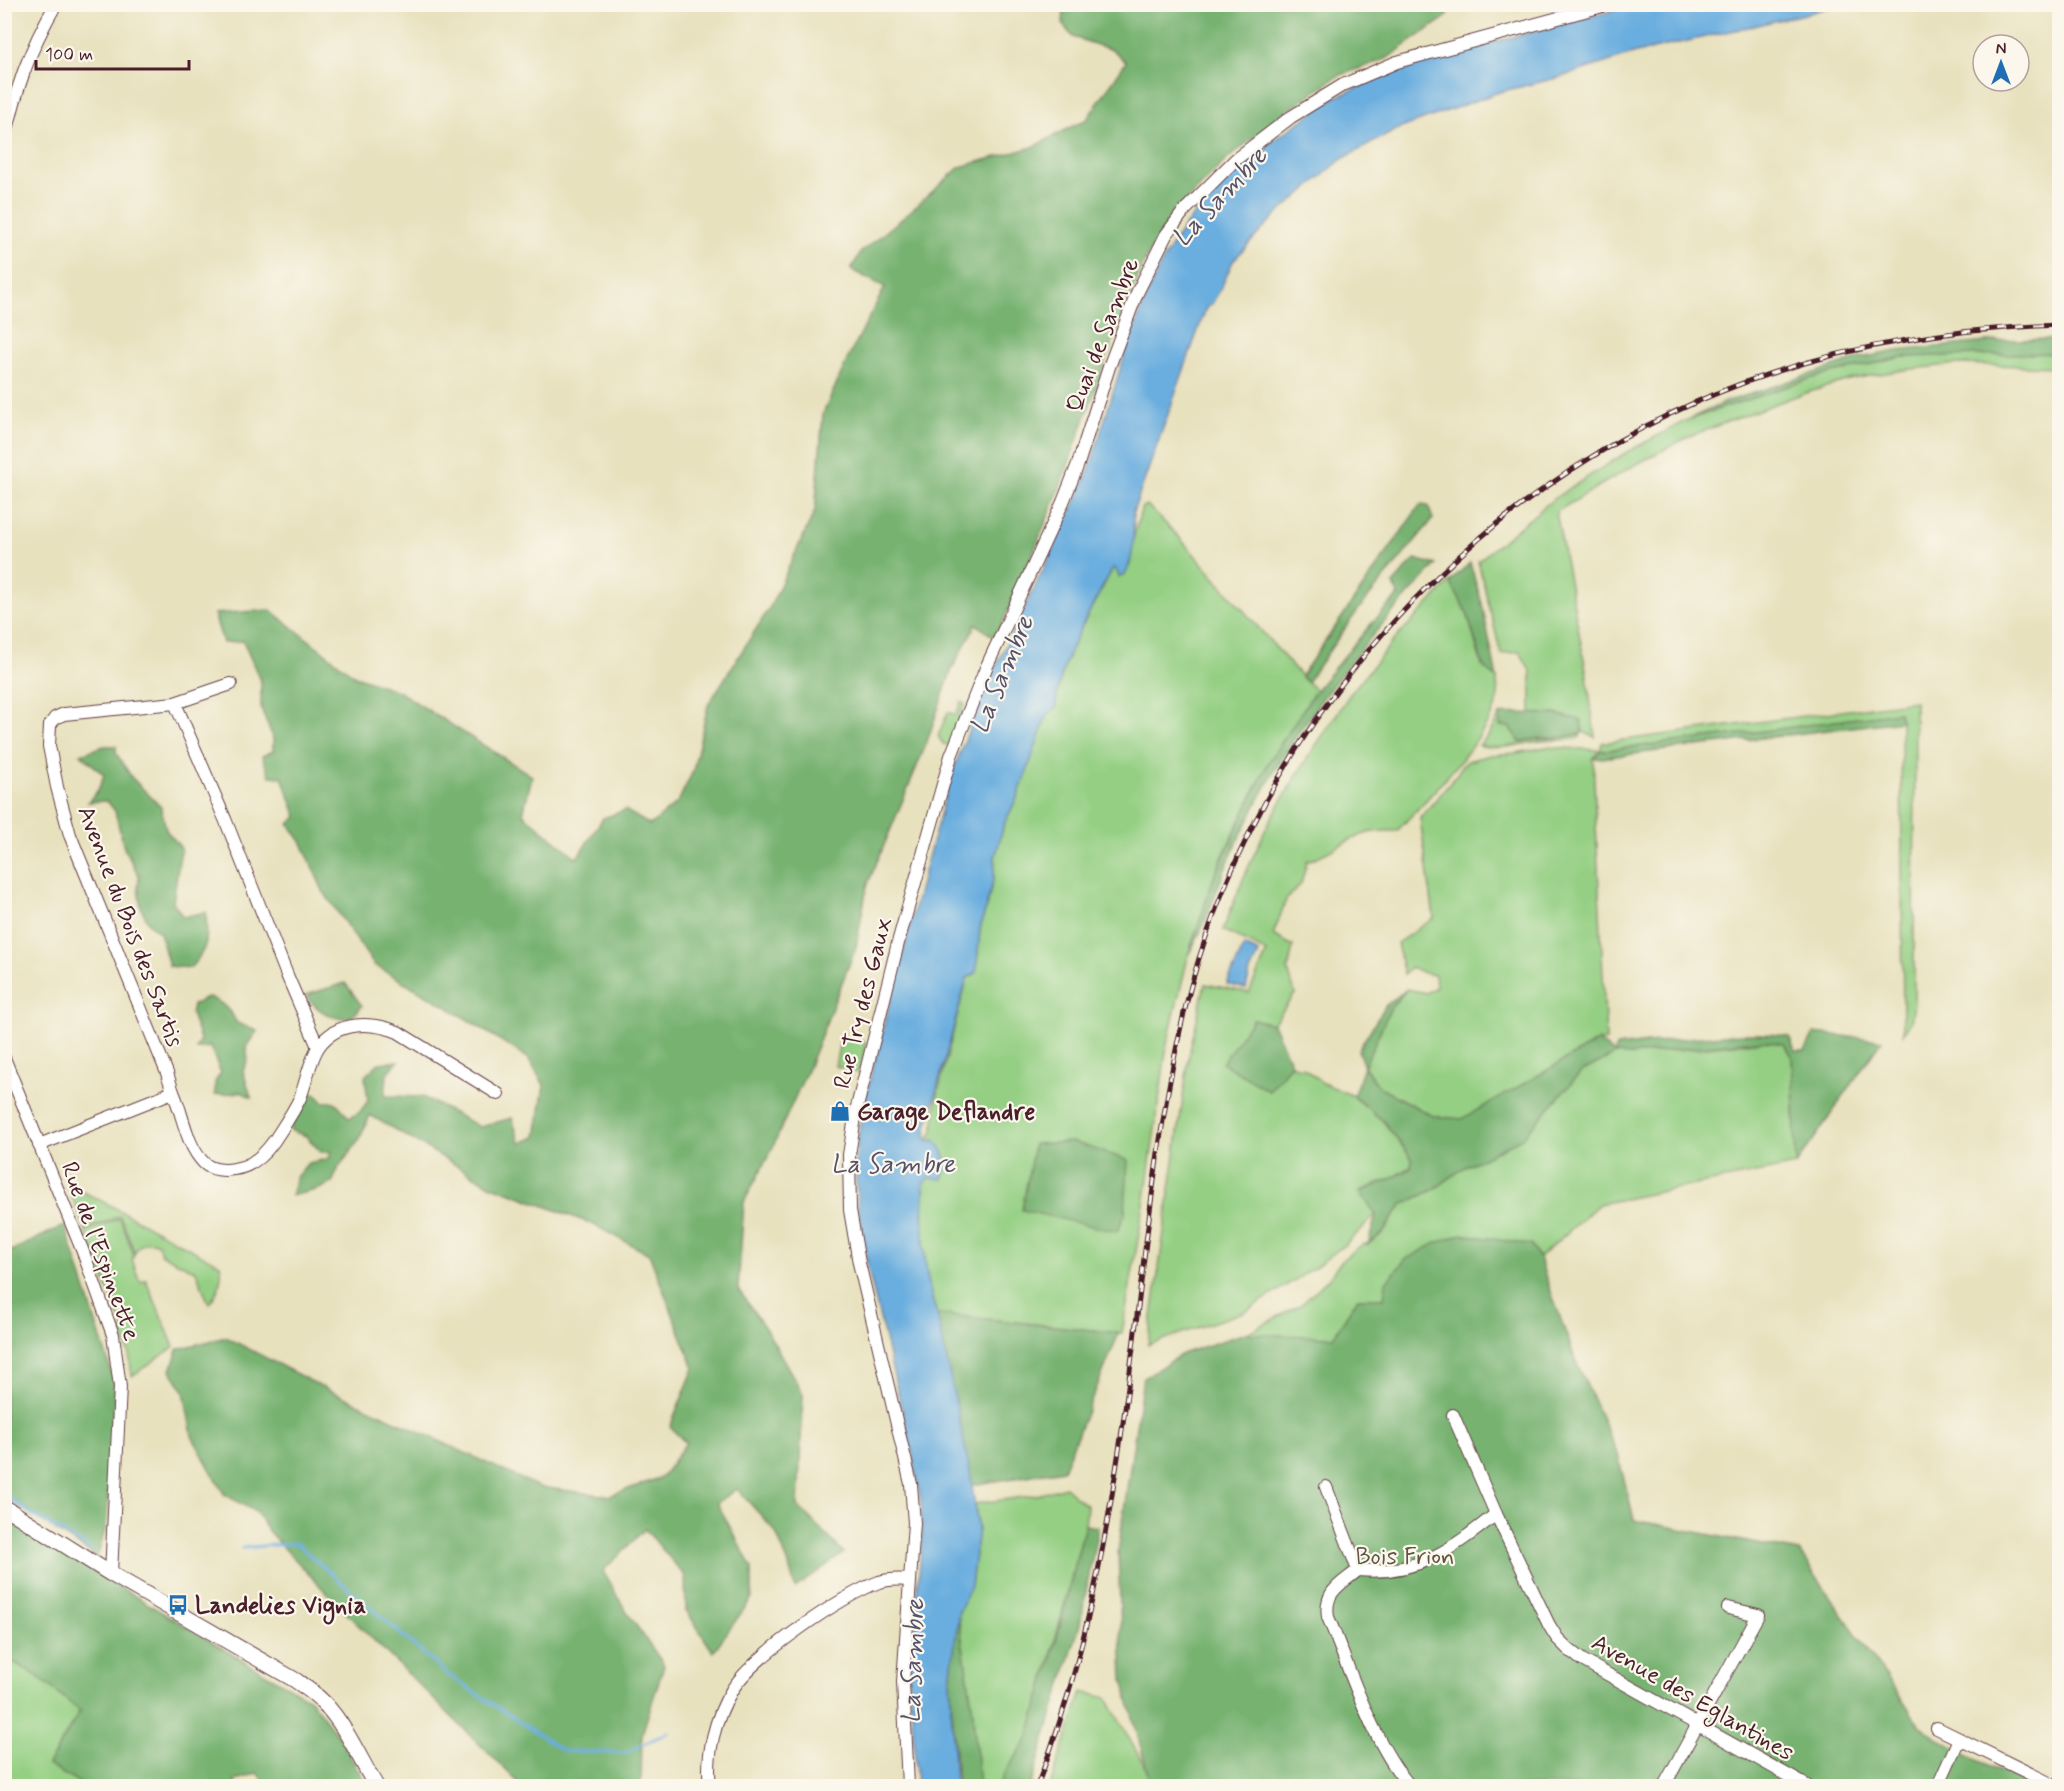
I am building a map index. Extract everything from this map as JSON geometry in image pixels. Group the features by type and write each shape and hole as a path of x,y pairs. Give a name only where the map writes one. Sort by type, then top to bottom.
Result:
{"street":[{"path":"4,143 20,79 56,4"},
{"name":"Quai de Sambre","path":"976,691 1078,464 1109,367 1137,293 1167,235 1184,211 1236,159 1263,136 1343,85 1397,63 1611,4"},
{"name":"Avenue du Bois des Sartis","path":"231,684 175,703 64,714 55,718 50,725 51,758 70,835 167,1073 194,1149 205,1164 221,1170 237,1169 248,1166 268,1149 299,1099 318,1047"},
{"name":"Rue Try des Gaux","path":"908,1786 903,1682 914,1523 910,1484 859,1263 850,1210 849,1155 858,1099 934,810 951,756 976,691"},
{"path":"175,703 318,1047 338,1031 361,1023 384,1027 427,1049 498,1094"},
{"name":"Rue de l'Espinette","path":"4,1058 113,1335 120,1387 111,1574"},
{"path":"39,1145 173,1092"},
{"name":"Avenue des Eglantines","path":"1453,1415 1496,1514 1557,1638 1582,1660 1807,1786"},
{"path":"1326,1487 1358,1570"},
{"path":"4,1507 111,1574 314,1693 326,1705 345,1733 376,1786"},
{"path":"1410,1786 1400,1775 1375,1730 1328,1617 1326,1604 1329,1594 1358,1570 1376,1572 1395,1570 1427,1561 1458,1544 1496,1514"},
{"path":"711,1786 710,1758 719,1716 733,1688 757,1661 812,1621 853,1595 879,1582 910,1580"},
{"path":"1664,1786 1758,1616 1728,1608"},
{"path":"1937,1728 2055,1786"},
{"path":"1938,1786 1959,1739"}],"green space":[{"path":"1064,5 1438,5 1449,15 1386,59 1338,76 1284,113 1227,159 1180,207 1145,260 1122,316 1059,490 1016,594 995,638 976,624 952,669 925,747 867,886 856,947 809,1066 771,1151 744,1202 738,1289 767,1331 803,1394 798,1506 844,1553 795,1588 788,1562 775,1531 737,1489 717,1503 752,1568 752,1598 713,1652 686,1610 685,1576 645,1529 603,1571 626,1611 664,1665 642,1734 641,1786 522,1786 342,1609 269,1532 256,1512 224,1494 192,1436 184,1391 171,1371 178,1349 226,1337 316,1384 539,1487 609,1496 662,1477 686,1443 670,1427 694,1368 649,1254 592,1224 490,1185 370,1115 359,1140 339,1167 332,1183 291,1196 296,1177 308,1163 328,1159 332,1152 321,1152 306,1136 290,1130 297,1111 309,1094 315,1094 324,1102 335,1102 349,1118 359,1113 368,1101 365,1076 379,1063 398,1061 387,1074 385,1096 423,1097 480,1127 512,1118 520,1143 536,1137 544,1085 528,1058 446,1006 374,965 323,891 302,843 289,824 297,817 282,777 270,776 262,756 273,751 273,738 261,708 261,682 243,641 223,643 214,614 270,610 355,676 398,691 532,776 523,814 577,858 603,818 625,810 650,825 678,802 693,771 708,705 770,607 815,511 823,414 847,360 885,287 851,270 860,253 960,167 1033,147 1087,119 1126,62 1113,50 1073,37 1063,25"},
{"path":"2059,339 2059,353 1903,357 1819,376 1689,419 1726,402 1860,358 1897,351 2007,340"},
{"path":"2059,353 2059,367 1958,364 1903,370 1852,379 1793,397 1690,436 1624,471 1556,512 1587,675 1595,737 1583,732 1580,720 1555,714 1531,714 1531,672 1520,652 1501,654 1478,561 1556,497 1627,452 1689,419 1819,376 1903,357"},
{"path":"1147,505 1179,537 1301,676 1316,690 1268,763 1223,855 1189,953 1167,1044 1145,1198 1122,1333 937,1314 928,1282 924,1233 924,1184 929,1177 929,1138 933,1131 937,1095 967,978 976,973 980,929 994,877 995,857 1004,824 1018,796 1047,714 1056,708 1062,673 1077,636 1113,568 1130,565 1133,539 1142,507"},
{"path":"1420,505 1428,506 1433,519 1358,610 1307,682 1301,676"},
{"path":"1415,559 1436,565 1340,676 1277,767 1240,837 1201,931 1189,953 1214,877 1268,763 1316,690 1372,623 1399,595 1393,584"},
{"path":"1470,563 1482,604 1497,678 1483,666 1467,613 1450,582"},
{"path":"1450,582 1467,613 1482,666 1497,678 1498,697 1493,712 1471,748 1397,831 1375,831 1360,836 1307,861 1301,884 1286,900 1273,935 1293,946 1288,970 1295,994 1273,1024 1253,1019 1269,1091 1291,1064 1302,1067 1323,1083 1353,1096 1384,1122 1412,1159 1411,1167 1391,1179 1360,1191 1376,1215 1347,1243 1314,1268 1246,1311 1148,1345 1189,1055 1205,984 1249,993 1267,952 1223,930 1243,879 1269,822 1350,694 1394,640"},
{"path":"1915,701 1914,1004 1911,1022 1903,1034 1901,721 1899,712 1600,751 1593,759 1606,1041 1598,1041 1462,1120 1433,1116 1380,1088 1364,1066 1391,1007 1407,989 1426,993 1436,987 1435,975 1411,967 1404,975 1397,943 1434,918 1420,818 1468,761 1490,755 1517,753 1546,747 1600,750 1602,743"},
{"path":"961,702 965,704 950,745 943,744 938,736 948,712 956,715"},
{"path":"1899,712 1901,721 1593,759 1600,751"},
{"path":"1555,714 1581,720 1583,732 1520,742 1509,727 1500,726 1500,715"},
{"path":"1500,715 1500,725 1509,726 1520,742 1567,737 1582,733 1579,738 1570,740 1546,740 1494,748 1479,745 1488,736"},
{"path":"104,746 116,746 116,753 132,778 161,807 166,830 181,848 173,902 183,917 206,912 206,942 201,954 190,968 169,966 160,933 149,924 141,908 139,876 124,848 115,811 107,801 88,802 98,790 104,775 81,754"},
{"path":"345,983 362,1006 352,1016 339,1018 332,1016 314,1005 306,995"},
{"path":"1407,989 1391,1007 1364,1067 1358,1050 1386,1005"},
{"path":"207,997 225,1006 237,1023 257,1031 246,1047 248,1060 243,1071 251,1097 241,1092 215,1095 215,1082 221,1073 210,1047 196,1049 200,1039 191,1014 193,1005"},
{"path":"1253,1019 1273,1024 1291,1064 1269,1091 1222,1063"},
{"path":"1814,1033 1882,1040 1796,1165 1792,1056 1785,1044 1763,1041 1745,1042 1631,1055 1615,1054 1616,1047 1725,1035 1789,1036 1795,1051 1805,1051"},
{"path":"841,1036 866,1042 859,1073 835,1066"},
{"path":"1598,1041 1615,1054 1581,1072 1522,1138 1465,1167 1433,1190 1401,1205 1383,1233 1368,1244 1376,1215 1360,1192 1411,1168 1412,1159 1384,1122 1353,1096 1364,1067 1380,1088 1433,1116 1462,1119"},
{"path":"1763,1041 1785,1044 1792,1056 1796,1165 1599,1204 1539,1258 1531,1245 1384,1298 1358,1298 1333,1338 1250,1334 1249,1332 1302,1304 1328,1279 1342,1260 1363,1244 1368,1244 1383,1233 1401,1205 1433,1190 1465,1167 1522,1138 1581,1072 1615,1054 1631,1055"},
{"path":"1073,1142 1128,1160 1125,1214 1117,1232 1022,1210 1034,1144"},
{"path":"67,1185 106,1203 220,1264 219,1285 209,1304 196,1271 161,1254 158,1244 144,1242 135,1253 120,1216 85,1230"},
{"path":"120,1218 134,1255 132,1260 140,1282 146,1280 174,1347 132,1376 129,1354 121,1330 124,1328 85,1232"},
{"path":"65,1225 114,1380 113,1439 106,1527 97,1557 5,1497 5,1254"},
{"name":"Bois Frion","path":"1462,1234 1531,1245 1539,1258 1575,1359 1618,1455 1634,1520 1799,1552 1921,1727 1968,1756 2032,1786 1151,1786 1123,1680 1118,1552 1143,1378 1184,1353 1249,1332 1250,1334 1333,1337 1358,1298 1384,1298 1386,1282 1406,1259 1436,1243"},
{"path":"937,1314 1119,1333 1063,1470 972,1485"},
{"path":"1065,1487 1087,1506 1085,1525 1030,1737 1004,1774 999,1786 979,1786 972,1705 958,1614 971,1586 978,1528 975,1504 1037,1495"},
{"path":"4,1514 71,1558 310,1699 339,1737 367,1786 269,1786 257,1773 235,1781 236,1786 171,1786 167,1782 164,1786 84,1786 48,1765 80,1711 36,1675 5,1657"},
{"path":"1085,1525 1098,1527 1080,1624 1033,1778 1030,1786 999,1786 1004,1774 1028,1739 1060,1626"},
{"path":"958,1614 972,1705 979,1786 957,1786 950,1680"},
{"path":"4,1657 36,1675 80,1711 48,1765 84,1786 5,1786"},
{"path":"1082,1692 1107,1698 1147,1771 1151,1786 1050,1786"}],"water":[{"name":"La Sambre","path":"1634,5 1838,5 1636,53 1561,77 1499,92 1398,129 1342,159 1274,217 1233,261 1212,304 1206,308 1133,512 1133,544 1128,568 1125,575 1119,577 1116,569 1113,568 1077,636 1062,673 1056,708 1047,715 1018,796 1004,824 995,857 994,877 980,929 976,973 967,978 927,1126 926,1139 935,1140 939,1144 946,1163 943,1179 929,1178 924,1184 923,1233 928,1282 937,1314 970,1471 978,1528 971,1586 959,1611 950,1680 955,1786 917,1786 909,1678 922,1541 921,1502 912,1451 868,1269 855,1169 861,1114 923,875 952,773 988,682 1064,527 1089,470 1126,350 1147,295 1176,238 1199,208 1239,169 1273,141 1332,99 1372,81 1438,57"},
{"path":"1244,946 1259,953 1250,971 1246,989 1227,984"}],"waterway":[{"path":"4,1494 36,1517 91,1549"},
{"path":"242,1548 296,1543 447,1674 564,1751 625,1753 669,1732"}],"railway":[{"path":"1037,1786 1065,1706 1096,1583 1104,1541 1126,1402 1154,1179 1172,1068 1184,1013 1218,905 1265,802 1326,706 1398,617 1480,538 1571,470 1670,414 1775,372 1845,352 1951,333 2060,325"}],"place":[{"name":"Garage Deflandre","path":"840,1111"},
{"name":"Landelies Vignia","path":"178,1605"}]}
